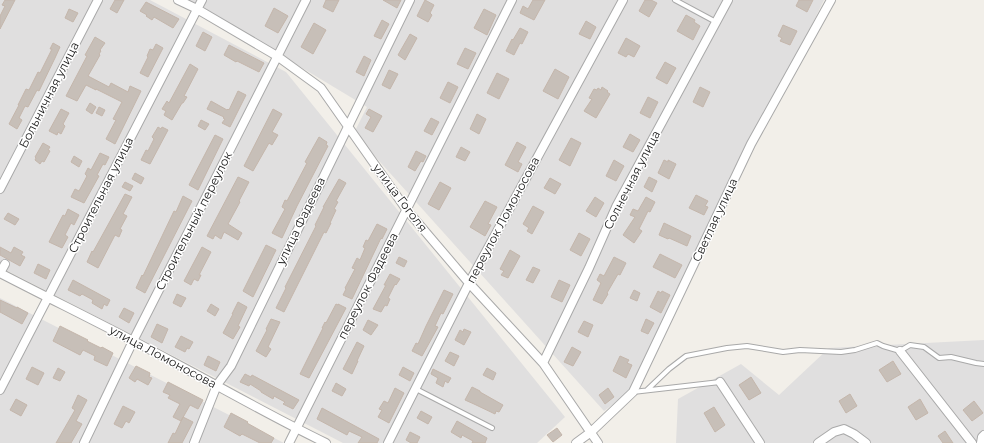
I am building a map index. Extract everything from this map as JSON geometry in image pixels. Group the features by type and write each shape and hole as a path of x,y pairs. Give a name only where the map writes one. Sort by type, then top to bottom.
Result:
{"street":[{"name":"Больничная улица","path":"0,189 98,0"},
{"name":"улица Гоголя","path":"178,0 277,56 321,88 406,209 469,283 543,363 598,443"},
{"name":"Строительная улица","path":"0,390 202,0"},
{"name":"Строительный переулок","path":"84,443 306,0"},
{"name":"улица Фадеева","path":"194,443 217,385 231,366 410,0"},
{"name":"переулок Фадеева","path":"289,443 512,0"},
{"name":"переулок Ломоносова","path":"388,443 469,283 623,0"},
{"name":"Солнечная улица","path":"543,363 589,268 616,207 728,0"},
{"name":"Светлая улица","path":"576,443 591,432 633,392 751,144 831,0"},
{"path":"0,273 5,264"},
{"name":"улица Ломоносова","path":"0,273 134,341 296,429 326,443"},
{"path":"900,351 972,443"},
{"path":"720,382 760,443"},
{"path":"818,443 834,432 844,429 866,443"},
{"path":"981,443 984,435"}],"lane":[{"path":"675,0 716,22"},
{"path":"647,390 669,368 686,356 727,348 747,346 783,352 800,350 841,352 855,350 877,343 900,351 910,345 924,347 939,358 951,357 984,364"},
{"path":"633,392 720,382"},
{"path":"416,389 492,428"}],"shaded area":[{"path":"0,0 150,0 286,72 565,417 537,443 343,443 0,267"},
{"path":"179,0 824,0 631,391 604,411 354,133 367,107 284,57"},
{"path":"0,298 284,443 0,443"},
{"path":"984,340 984,443 676,443 678,399 741,364 779,395 829,348"}],"building":[{"path":"5,0 15,0 0,29 0,16 5,6 2,5"},
{"path":"115,0 124,0 117,13 110,9"},
{"path":"326,0 339,0 333,12 323,7"},
{"path":"383,0 401,0 397,8"},
{"path":"425,0 434,5 430,13 432,15 428,22 417,16"},
{"path":"533,0 545,0 534,20 520,13 523,6 528,9"},
{"path":"645,0 651,0 657,3 649,17 639,11"},
{"path":"799,0 813,0 807,12 796,6"},
{"path":"146,2 179,19 173,28 154,17 152,20 140,11"},
{"path":"274,8 288,16 278,33 265,26"},
{"path":"69,9 78,13 73,22 65,18"},
{"path":"484,9 496,15 487,35 474,28"},
{"path":"686,15 695,20 694,22 700,26 693,40 677,31"},
{"path":"382,20 389,24 381,39 374,36"},
{"path":"586,21 596,27 590,39 579,34"},
{"path":"314,23 326,30 313,54 301,47"},
{"path":"783,25 797,31 790,45 780,41 782,38 778,36"},
{"path":"520,28 528,32 514,55 506,51"},
{"path":"203,32 212,37 205,51 196,46"},
{"path":"410,34 417,38 405,60 398,55"},
{"path":"95,37 105,43 100,50 100,55 88,76 109,87 111,83 128,92 130,86 141,91 115,144 106,139 116,120 113,119 122,102 86,85 77,101 66,96 87,56 85,55"},
{"path":"626,38 640,46 634,57 628,54 626,57 618,53"},
{"path":"53,43 60,47 39,91 37,90 28,107 25,106 19,118 22,120 17,129 9,124 26,89 29,90 38,72 40,73 52,49 50,49"},
{"path":"156,44 163,48 148,77 140,73 148,57 147,56 150,49 153,50"},
{"path":"229,45 264,63 259,72 224,55"},
{"path":"465,48 476,53 468,69 457,64"},
{"path":"364,56 371,60 364,76 356,72"},
{"path":"665,62 676,68 667,84 656,78"},
{"path":"190,64 198,69 184,96 187,97 172,120 164,115 166,111 162,109 167,101 169,103"},
{"path":"555,69 569,77 558,99 543,91"},
{"path":"389,70 398,74 390,89 382,85"},
{"path":"497,73 509,79 499,99 487,93"},
{"path":"448,82 458,87 450,103 440,98"},
{"path":"602,87 610,94 596,118 584,111 592,99 589,98 594,89 597,90 598,88 601,90"},
{"path":"700,87 710,92 703,107 693,102"},
{"path":"238,91 246,95 230,127 222,123 225,119 223,118 224,117 207,109 211,101 229,110"},
{"path":"648,97 658,102 650,118 640,113"},
{"path":"90,103 96,107 92,114 86,110"},
{"path":"99,107 105,110 102,116 96,113"},
{"path":"61,109 69,113 63,124 65,126 61,134 58,132 57,135 49,131"},
{"path":"273,109 282,114 272,132 278,135 272,145 269,143 253,171 244,166"},
{"path":"369,109 382,116 373,132 365,128 371,117 366,114"},
{"path":"477,114 486,119 479,134 470,129"},
{"path":"431,118 439,122 432,135 424,131"},
{"path":"201,120 209,124 205,130 198,126"},
{"path":"158,127 168,130 150,164 141,160 146,150 148,151 154,139 152,137"},
{"path":"630,134 640,140 633,152 623,147"},
{"path":"215,135 223,139 198,190 189,185"},
{"path":"319,137 327,142 326,145 328,146 282,238 272,233 285,209 282,207 285,200 287,201 307,163 305,162"},
{"path":"571,138 581,143 570,166 559,160"},
{"path":"517,142 526,147 518,162 522,164 518,172 505,165"},
{"path":"43,143 50,147 48,150 50,151 44,162 42,161 40,164 35,160 35,157"},
{"path":"461,147 470,152 465,161 456,157"},
{"path":"416,151 426,156 415,171 408,167"},
{"path":"100,153 109,157 97,175 99,176 84,203 71,197 75,189 79,191 87,176 85,174 88,168 91,170"},
{"path":"74,156 82,161 79,167 71,162"},
{"path":"614,160 624,166 616,181 606,176"},
{"path":"664,160 668,162 668,160 676,164 669,179 658,173"},
{"path":"135,173 144,178 141,184 132,179"},
{"path":"238,177 249,182 228,224 242,233 238,240 224,232 221,239 215,235 213,239 207,236"},
{"path":"649,177 657,181 652,192 644,187"},
{"path":"550,178 561,184 555,194 544,188"},
{"path":"339,179 346,183 336,201 338,202 334,209 336,210 331,223 326,233 324,232 284,312 276,308 316,226 315,225 323,207"},
{"path":"125,182 133,186 130,191 122,187"},
{"path":"440,182 451,188 439,210 428,204"},
{"path":"125,194 132,197 123,214 127,216 120,229 122,230 119,237 115,235 98,268 87,262"},
{"path":"696,195 708,201 705,206 708,207 704,215 689,208"},
{"path":"183,196 192,201 145,293 136,288"},
{"path":"595,197 604,203 596,217 586,211"},
{"path":"646,197 655,202 650,212 648,211 639,229 642,231 634,243 623,235 635,217 630,215 633,209 638,211"},
{"path":"485,201 497,207 488,224 491,225 485,236 470,227"},
{"path":"533,206 544,212 532,234 527,231 529,228 523,224"},
{"path":"68,209 79,215 74,225 71,223 65,235 68,237 62,248 49,242 63,215 65,216"},
{"path":"8,213 19,219 15,225 4,219"},
{"path":"664,223 691,236 687,246 659,235"},
{"path":"377,224 387,229 382,239 381,238 352,299 343,295 346,289 345,288 355,269 352,268 357,258 360,260 365,248 363,247 366,240 368,241"},
{"path":"579,233 590,239 581,256 570,250"},
{"path":"266,245 276,250 253,297 243,291"},
{"path":"0,247 11,253 14,247 23,252 21,255 25,257 20,266 0,255"},
{"path":"202,247 211,252 199,275 201,275 198,281 194,279 191,285 184,281"},
{"path":"510,250 520,256 508,278 501,275 504,271 500,269"},
{"path":"660,254 682,265 675,278 653,267"},
{"path":"399,257 407,261 404,267 396,263"},
{"path":"614,257 626,263 620,275 618,274 602,304 593,300 601,283 597,280 600,274 604,276"},
{"path":"38,264 50,270 46,279 34,273"},
{"path":"533,267 540,270 533,283 526,280"},
{"path":"390,274 400,279 396,285 395,284 388,298 390,299 387,306 385,305 381,312 373,309 386,285 384,285"},
{"path":"73,280 110,300 107,306 104,304 102,309 92,303 93,300 82,294 80,296 68,290"},
{"path":"559,280 570,285 562,302 551,297"},
{"path":"444,290 453,294 443,314 441,313 435,326 438,327 422,356 412,351 416,343 418,344"},
{"path":"634,290 640,293 637,301 630,298"},
{"path":"658,291 661,293 662,291 670,295 661,313 650,307"},
{"path":"177,294 186,298 181,307 173,303"},
{"path":"0,300 28,313 22,324 0,312"},
{"path":"238,302 247,307 238,326 240,327 233,339 223,333"},
{"path":"211,304 219,309 215,316 207,311"},
{"path":"336,304 346,308 309,378 300,374 325,322 326,323"},
{"path":"124,308 134,313 129,323 119,317"},
{"path":"271,319 280,322 268,347 271,349 266,357 256,351"},
{"path":"646,319 654,323 648,334 641,331"},
{"path":"368,320 378,325 371,335 363,330"},
{"path":"584,321 593,325 588,337 578,332"},
{"path":"157,324 168,329 162,343 151,337"},
{"path":"60,326 113,353 107,366 94,360 95,356 83,350 80,355 53,341"},
{"path":"464,329 471,332 464,345 455,340 460,330 463,332"},
{"path":"181,336 193,342 189,349 187,348 185,352 175,347"},
{"path":"357,342 364,346 352,374 343,369"},
{"path":"572,347 581,352 573,366 564,362"},
{"path":"450,352 459,356 454,366 445,361"},
{"path":"208,356 220,362 216,371 204,365"},
{"path":"620,356 629,360 627,363 632,365 626,378 613,371"},
{"path":"893,361 901,374 887,382 879,370"},
{"path":"136,366 150,373 149,377 152,378 148,385 137,379 135,382 129,378"},
{"path":"32,367 44,373 38,385 26,379"},
{"path":"403,367 414,373 410,381 399,375"},
{"path":"58,368 65,372 60,381 53,378"},
{"path":"487,368 496,373 493,380 483,375"},
{"path":"433,369 451,378 448,383 445,381 443,387 436,383 438,378 431,374"},
{"path":"245,374 251,377 252,375 299,400 293,409 283,404 285,402 274,396 273,399 250,384 249,386 240,382"},
{"path":"751,377 761,393 749,400 739,385"},
{"path":"168,382 203,400 198,409 190,405 181,421 173,417 180,404 168,398 170,395 163,392"},
{"path":"336,383 346,389 342,396 332,391"},
{"path":"472,387 503,405 499,412 496,411 495,414 465,400"},
{"path":"395,388 404,393 389,423 378,417 382,410 379,409 384,401 388,403"},
{"path":"608,388 614,397 605,404 599,395"},
{"path":"850,394 857,406 846,413 839,401"},
{"path":"78,395 87,400 76,421 82,424 71,443 56,443 75,410 72,408"},
{"path":"16,399 27,405 21,416 10,410"},
{"path":"920,399 928,413 916,420 908,407"},
{"path":"974,401 983,413 972,421 963,410"},
{"path":"123,406 135,412 129,423 126,421 122,428 114,424"},
{"path":"714,407 725,425 715,432 704,413"},
{"path":"322,408 379,439 377,443 358,443 362,437 349,431 347,435 317,419"},
{"path":"421,411 432,417 428,424 417,418"},
{"path":"231,413 274,438 271,443 260,443 242,434 240,436 224,427"},
{"path":"183,417 193,422 182,443 168,443 173,433 175,434"},
{"path":"457,421 487,438 485,443 472,443 473,441 462,435 461,438 451,432"},
{"path":"557,428 562,435 553,442 547,435"},
{"path":"945,431 953,443 943,443 938,436"},
{"path":"410,432 420,437 417,443 411,443 406,440"}]}
